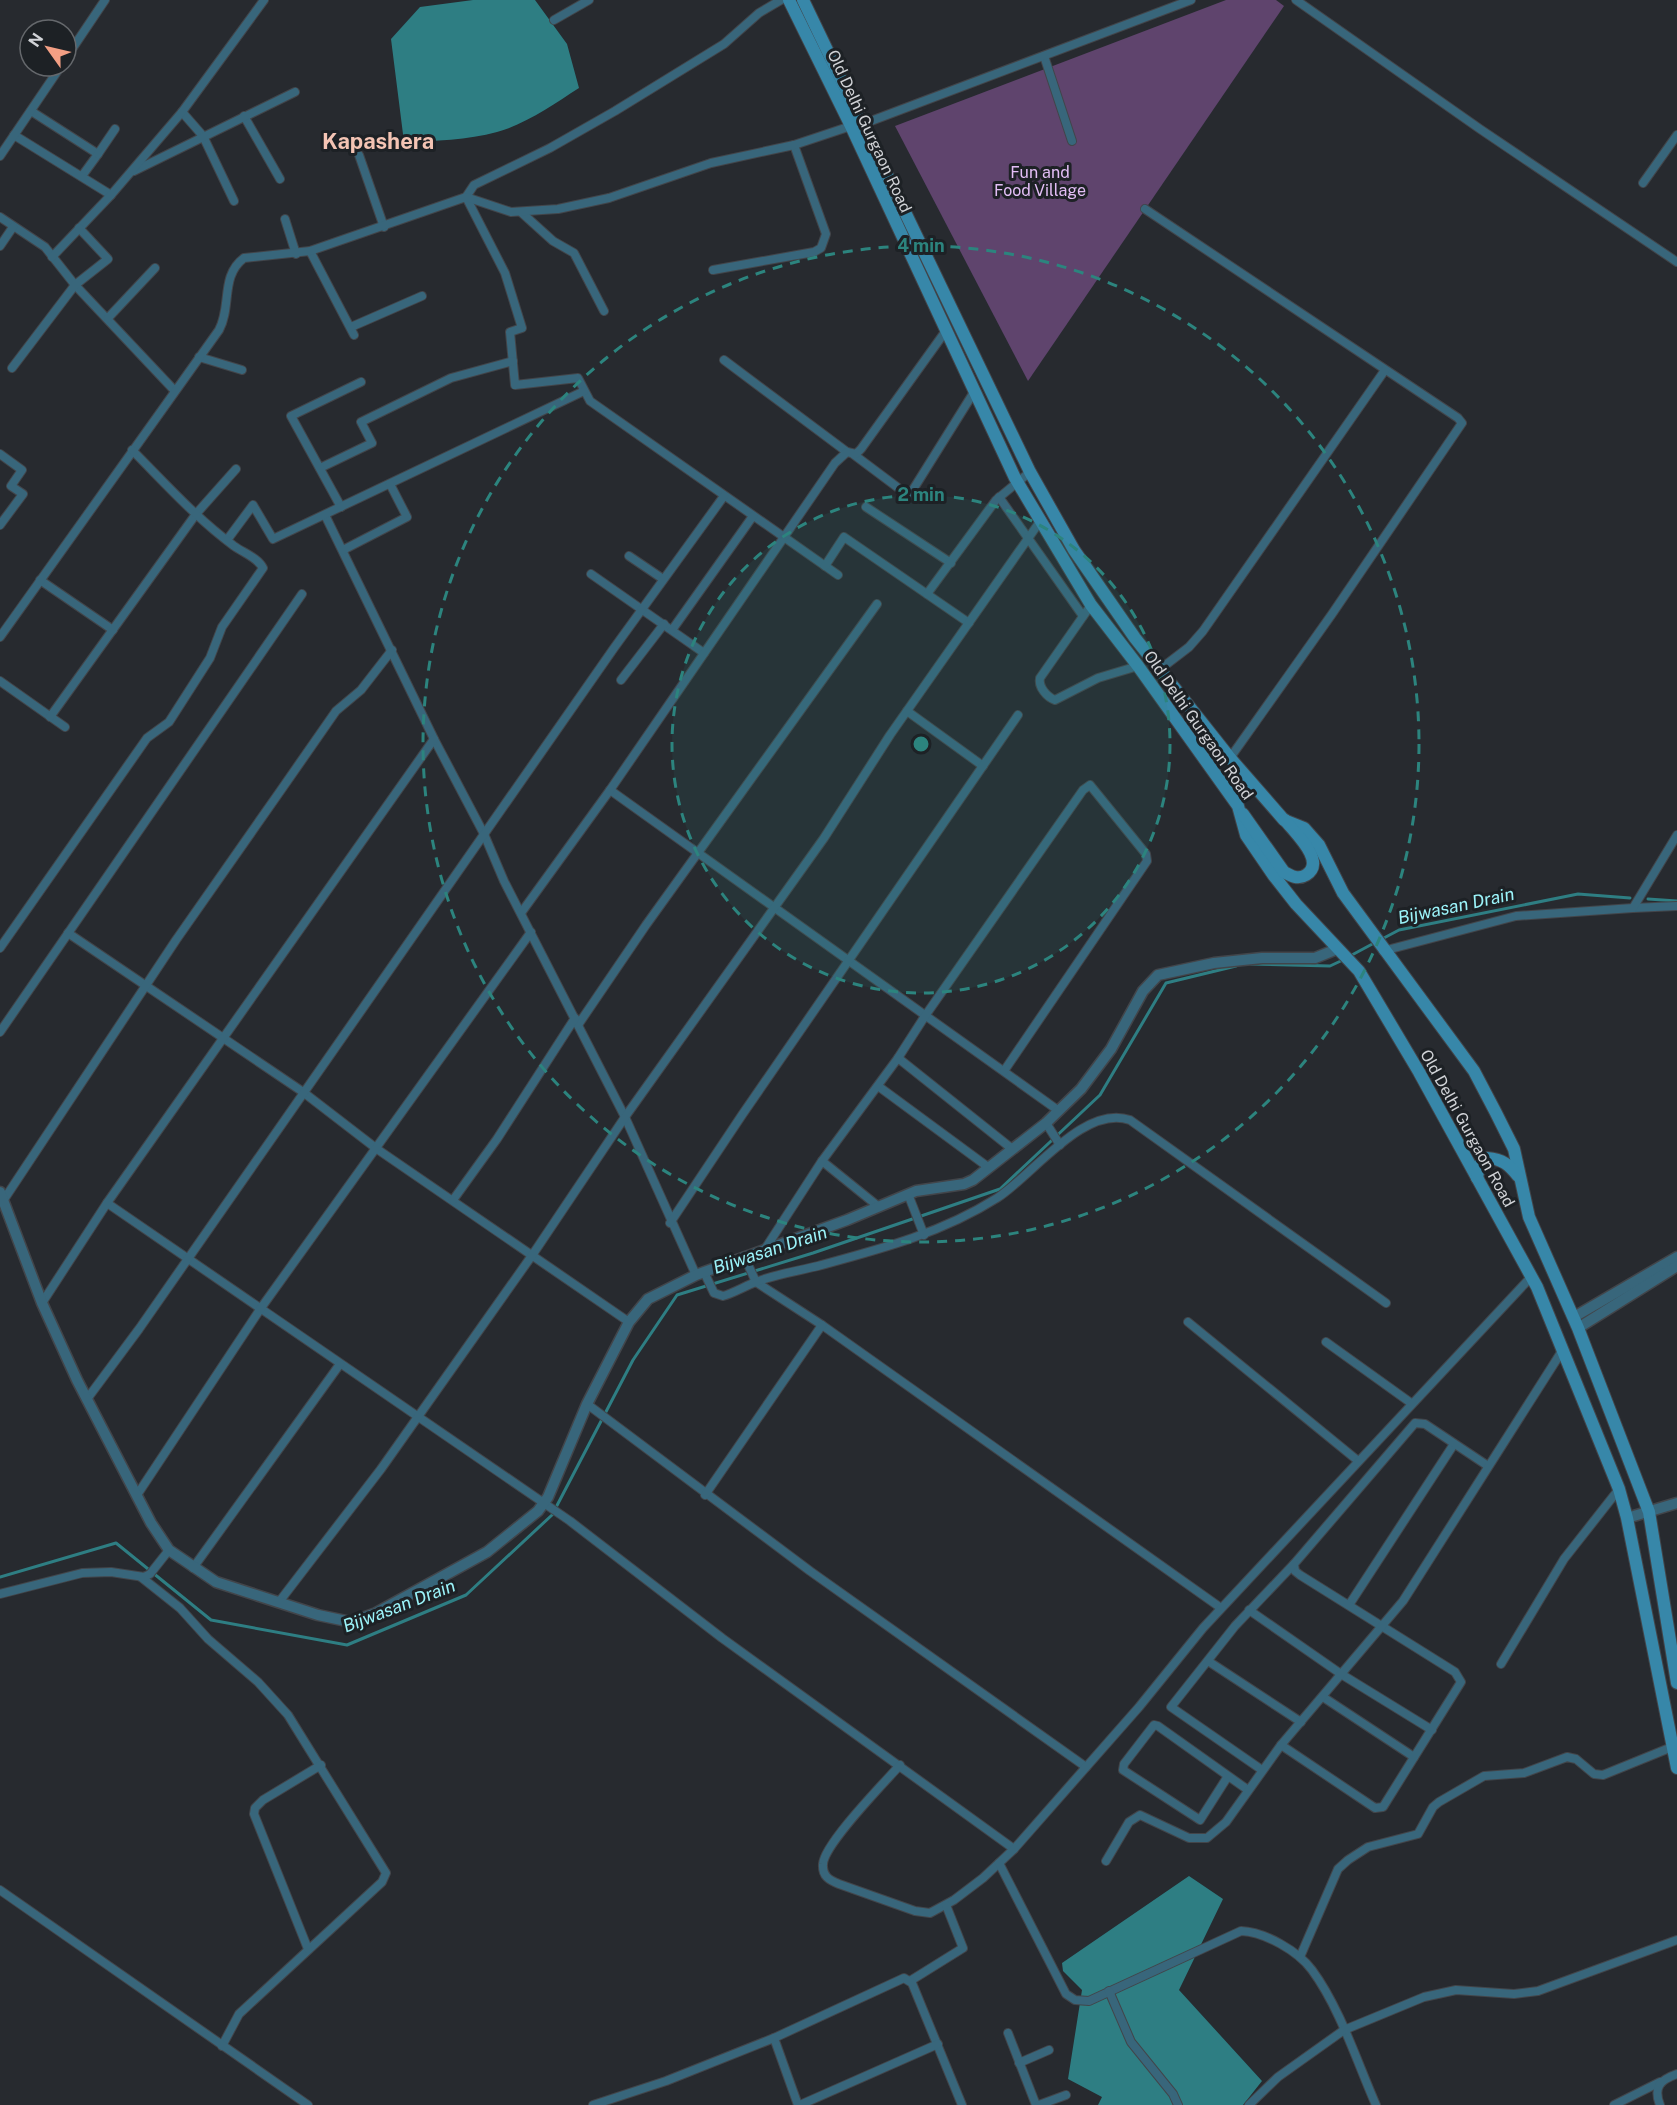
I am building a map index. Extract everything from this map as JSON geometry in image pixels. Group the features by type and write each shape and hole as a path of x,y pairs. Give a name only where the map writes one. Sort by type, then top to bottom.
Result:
{"main road":[{"name":"Old Delhi Gurgaon Road","path":"789,0 857,125 1030,472 1074,550 1159,670 1230,758 1284,820 1304,828 1319,845 1342,893 1474,1071 1514,1149 1529,1217 1576,1323 1648,1512 1677,1683"},
{"name":"Old Delhi Gurgaon Road","path":"803,0 945,332 1017,482 1091,605 1138,666 1238,806 1246,835 1274,876 1359,971 1419,1072 1531,1277 1619,1489 1627,1518 1677,1768"},
{"path":"1238,806 1284,872 1294,878 1304,877 1312,870 1314,862 1309,850 1284,820"},
{"path":"1477,1178 1479,1165 1487,1158 1498,1159 1508,1164 1520,1178"}],"street":[{"path":"78,40 105,0"},
{"path":"52,257 111,195 182,112 264,0"},
{"path":"554,20 590,0"},
{"path":"0,637 223,323 229,277 237,264 251,256 296,254 310,251 466,197 474,185 581,131 724,44 759,13 781,0"},
{"path":"466,197 497,208 522,213 549,211 609,198 711,163 794,145 857,125 1191,0"},
{"path":"1296,0 1480,129 1677,262"},
{"path":"1044,56 1072,141"},
{"path":"0,156 53,78"},
{"path":"128,173 295,92"},
{"path":"31,111 98,154"},
{"path":"182,112 203,136 234,201"},
{"path":"244,116 279,179"},
{"path":"82,176 115,129"},
{"path":"14,135 111,195"},
{"path":"1643,183 1677,135"},
{"path":"713,270 814,252 825,242 826,234 794,145"},
{"path":"359,155 384,227"},
{"path":"466,197 505,273 522,328 510,332 515,385 575,377 580,380 590,401 838,575"},
{"path":"1145,209 1458,418 1462,423 1230,758"},
{"path":"522,213 553,241 574,254 604,311"},
{"path":"0,217 37,240 75,285 174,390"},
{"path":"285,219 296,254"},
{"path":"0,246 13,226"},
{"path":"12,368 75,285 108,259 79,228"},
{"path":"310,251 352,331 422,296"},
{"path":"108,318 155,268"},
{"path":"521,913 610,790 835,463 861,449 945,332"},
{"path":"199,357 242,370"},
{"path":"724,360 909,496 974,392"},
{"path":"320,468 372,443 361,422 451,378 513,361"},
{"path":"1159,670 1189,647 1203,631 1385,370"},
{"path":"341,507 291,417 361,381"},
{"path":"227,540 253,505 273,538 584,391"},
{"path":"0,948 147,738 169,722 210,658 222,627 261,572 262,566 196,514 132,450"},
{"path":"0,454 22,470 11,486 23,494 0,525"},
{"path":"50,717 196,514 236,470"},
{"path":"927,594 999,497 1030,472"},
{"path":"343,550 407,517 390,484"},
{"path":"87,1399 139,1329 186,1258 641,609 724,496"},
{"path":"999,497 1083,616"},
{"path":"866,507 951,562"},
{"path":"325,515 434,739 625,1117 670,1223 714,1293 723,1296 755,1279 865,1254 923,1232 997,1198 1058,1142 1101,1119 1112,1116 1130,1120 1386,1303"},
{"path":"672,630 753,516"},
{"path":"279,1602 381,1469 416,1416 533,1254 625,1117 824,838 907,711 1041,520"},
{"path":"825,566 844,537 969,622"},
{"path":"629,556 663,579"},
{"path":"591,574 704,653"},
{"path":"40,580 113,630"},
{"path":"0,1032 197,751 302,594"},
{"path":"453,1200 577,1022 877,604"},
{"path":"1091,605 1040,678 1040,686 1049,697 1055,700 1098,678 1138,666"},
{"path":"621,680 664,624"},
{"path":"392,650 361,690 336,711 2,1197 42,1303 87,1399 167,1553 216,1582 339,1620 360,1620 492,1549 548,1506 587,1404 629,1322 648,1299 702,1275 745,1260 765,1249 909,1198 924,1189 964,1184 973,1180 1011,1148 1048,1125 1093,1076 1143,991 1158,975 1214,963 1262,958 1315,958 1342,954"},
{"path":"0,681 65,727"},
{"path":"907,711 983,766"},
{"path":"670,1223 1018,716"},
{"path":"42,1303 107,1203 434,739"},
{"path":"765,1249 822,1161 898,1059 925,1016 1083,790 1087,786 1094,787 1146,854 1147,861 1004,1071"},
{"path":"610,790 1059,1111"},
{"path":"1633,908 1677,835"},
{"path":"1382,948 1516,916 1677,906"},
{"path":"136,1495 261,1308 531,932"},
{"path":"68,933 303,1092 377,1149 629,1322"},
{"path":"898,1059 1011,1148"},
{"path":"878,1086 988,1167"},
{"path":"1048,1125 1058,1142"},
{"path":"822,1161 879,1207"},
{"path":"909,1198 923,1232"},
{"path":"107,1203 570,1521 722,1638 1014,1848"},
{"path":"1576,1323 1677,1257"},
{"path":"745,1260 755,1279 1221,1608"},
{"path":"1576,1323 1677,1266"},
{"path":"900,1765 828,1851 823,1864 825,1876 839,1884 922,1913 937,1910 984,1878 1014,1848 1221,1608 1357,1460 1531,1277"},
{"path":"1188,1322 1357,1460"},
{"path":"705,1495 822,1325"},
{"path":"1326,1342 1411,1403"},
{"path":"1106,1861 1134,1817 1146,1816 1178,1835 1207,1838 1226,1822 1281,1745 1403,1601 1562,1351"},
{"path":"193,1568 340,1364"},
{"path":"587,1404 705,1495 1086,1767"},
{"path":"1262,1770 1171,1707 1172,1703 1249,1611 1294,1564 1415,1423 1425,1424 1488,1466"},
{"path":"1349,1605 1454,1444"},
{"path":"1501,1664 1564,1559 1619,1489"},
{"path":"1627,1518 1677,1503"},
{"path":"147,1578 167,1553"},
{"path":"1281,1745 1378,1810 1383,1807 1460,1688 1459,1676 1300,1575 1295,1571 1294,1564"},
{"path":"0,1594 82,1572 111,1572 147,1578 180,1608 208,1640 258,1682 282,1708 384,1868 386,1876 239,2014 222,2046"},
{"path":"1249,1611 1341,1674 1432,1730"},
{"path":"1208,1661 1301,1722"},
{"path":"1323,1697 1414,1757"},
{"path":"1228,1776 1200,1820 1124,1770 1124,1764 1154,1725 1228,1776 1248,1791"},
{"path":"1300,1957 1332,1882 1348,1860 1376,1844 1418,1834 1436,1804 1479,1778 1489,1775 1524,1773 1567,1757 1576,1759 1590,1772 1599,1775 1672,1747"},
{"path":"308,1949 254,1814 255,1808 262,1800 321,1766"},
{"path":"999,1863 1066,1994 1082,2002 1241,1931 1265,1938 1300,1957 1313,1971 1344,2030 1376,2105"},
{"path":"0,1890 308,2105"},
{"path":"593,2105 607,2103 774,2038 900,1979 909,1981 963,1948 946,1905"},
{"path":"1249,2105 1278,2077 1344,2030 1440,1992 1456,1990 1514,1994 1538,1991 1677,1940"},
{"path":"909,1981 938,2044 962,2105"},
{"path":"1109,1991 1127,2035 1173,2094 1178,2105"},
{"path":"1008,2033 1037,2105 1066,2095"},
{"path":"774,2038 799,2105 938,2044"},
{"path":"1019,2063 1049,2050"},
{"path":"1614,2105 1677,2074"},
{"path":"1660,2082 1656,2095 1660,2105"}],"green space":[{"name":"Fun and Food Village","path":"1226,0 1276,0 1284,6 1028,381 895,126"}],"water":[{"path":"473,0 535,0 567,44 579,88 529,119 497,132 439,141 404,142 391,39 420,7"},
{"path":"1189,1876 1223,1899 1179,1990 1262,2081 1243,2105 1098,2105 1102,2097 1068,2079 1082,1990 1063,1971 1062,1963"}],"waterway":[{"name":"Bijwasan Drain","path":"1382,939 1399,930 1578,894 1630,898"},
{"name":"Bijwasan Drain","path":"1648,899 1677,901"},
{"name":"Bijwasan Drain","path":"1350,956 1376,942"},
{"name":"Bijwasan Drain","path":"1251,964 1330,966 1345,959"},
{"name":"Bijwasan Drain","path":"0,1577 116,1543 211,1620 347,1645 466,1595 552,1515 633,1360 677,1295 813,1253 1000,1189 1100,1095 1166,983 1236,966"}],"district":[{"name":"Kapashera","path":"378,141"}]}
